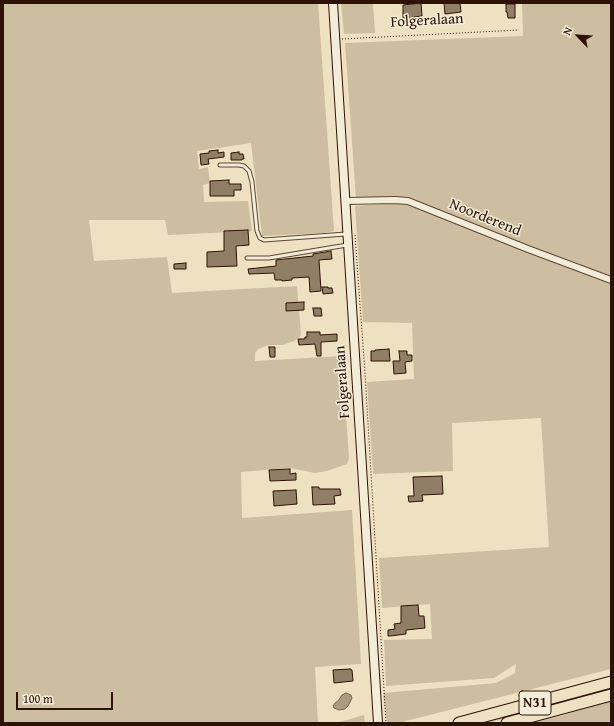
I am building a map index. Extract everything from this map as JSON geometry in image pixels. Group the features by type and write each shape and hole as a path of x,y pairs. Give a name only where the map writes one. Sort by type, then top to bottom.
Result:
{"highway":[{"name":"N31","path":"459,723 611,682"},
{"name":"N31","path":"507,723 611,695"}],"main road":[{"name":"Folgeralaan","path":"333,3 346,201 352,234 349,245 378,723"}],"street":[{"name":"Noorderend","path":"346,201 408,201 528,249 611,280"}],"lane":[{"path":"220,165 244,166 249,171 252,182 257,230 260,238 264,240 352,234"},
{"path":"247,258 269,258 349,245"}],"path":[{"name":"Folgeralaan","path":"336,39 519,30"},
{"path":"352,234 365,381 386,723"}],"shaded area":[{"path":"3,3 318,3 334,231 324,233 262,236 251,143 197,151 199,169 208,167 210,183 203,185 204,202 248,201 252,231 168,235 165,220 89,220 94,261 167,257 172,293 297,286 300,337 283,345 269,345 258,349 255,353 255,361 342,356 349,458 347,464 327,471 315,473 290,468 241,472 242,518 352,510 361,664 315,667 318,723 3,723"},
{"path":"341,3 373,3 375,33 344,34"},
{"path":"522,3 611,3 611,276 533,248 406,198 356,199 345,43 523,36"},
{"path":"405,203 533,254 611,283 611,669 398,723 387,723 383,693 496,683 515,673 516,664 494,678 386,686 384,640 432,639 430,604 382,608 379,558 549,547 541,418 452,423 453,471 373,474 367,382 414,379 412,323 363,322 355,206"},
{"path":"611,685 611,690 594,696 487,723 476,723"},
{"path":"346,693 351,695 352,698 348,706 345,709 339,710 334,708 333,706 335,703 342,695"},
{"path":"611,700 611,723 531,723 564,715"},
{"path":"364,715 365,723 336,723"}],"building":[{"path":"421,3 422,16 414,17 414,22 405,23 405,18 403,18 403,5"},
{"path":"444,3 460,3 461,12 445,14"},
{"path":"506,4 515,4 515,18 508,18"},
{"path":"218,150 218,153 224,152 224,157 208,159 209,164 201,165 200,154"},
{"path":"239,152 239,154 243,154 244,159 231,160 231,153"},
{"path":"229,180 229,184 241,184 241,190 234,190 234,196 210,196 210,181"},
{"path":"248,230 249,245 236,246 237,266 207,267 207,252 224,251 224,231"},
{"path":"331,251 332,259 319,260 321,291 310,292 309,277 292,278 292,280 282,281 275,280 274,273 249,274 248,269 276,266 276,260 313,256 313,254"},
{"path":"186,263 186,269 174,269 174,264"},
{"path":"322,287 332,288 333,293 323,294"},
{"path":"304,302 304,310 286,311 286,303"},
{"path":"313,308 321,308 322,316 314,316"},
{"path":"307,332 320,332 320,335 337,334 337,341 321,342 321,356 317,356 315,344 299,345 298,339 305,339 305,337 307,337"},
{"path":"269,347 275,347 275,357 270,357"},
{"path":"389,349 390,361 371,361 371,351"},
{"path":"399,351 407,351 407,355 412,355 412,361 405,362 406,373 394,374 393,361 400,361"},
{"path":"290,469 290,474 296,473 296,480 270,481 269,470"},
{"path":"442,476 443,494 422,495 423,501 409,502 408,496 414,496 413,477"},
{"path":"312,487 319,487 319,489 340,489 341,495 334,496 335,504 313,505"},
{"path":"296,490 297,504 274,506 273,491"},
{"path":"418,605 419,616 424,616 425,628 406,630 406,634 388,636 388,630 395,629 394,624 401,623 401,606"},
{"path":"333,670 352,670 353,681 334,683"}]}
